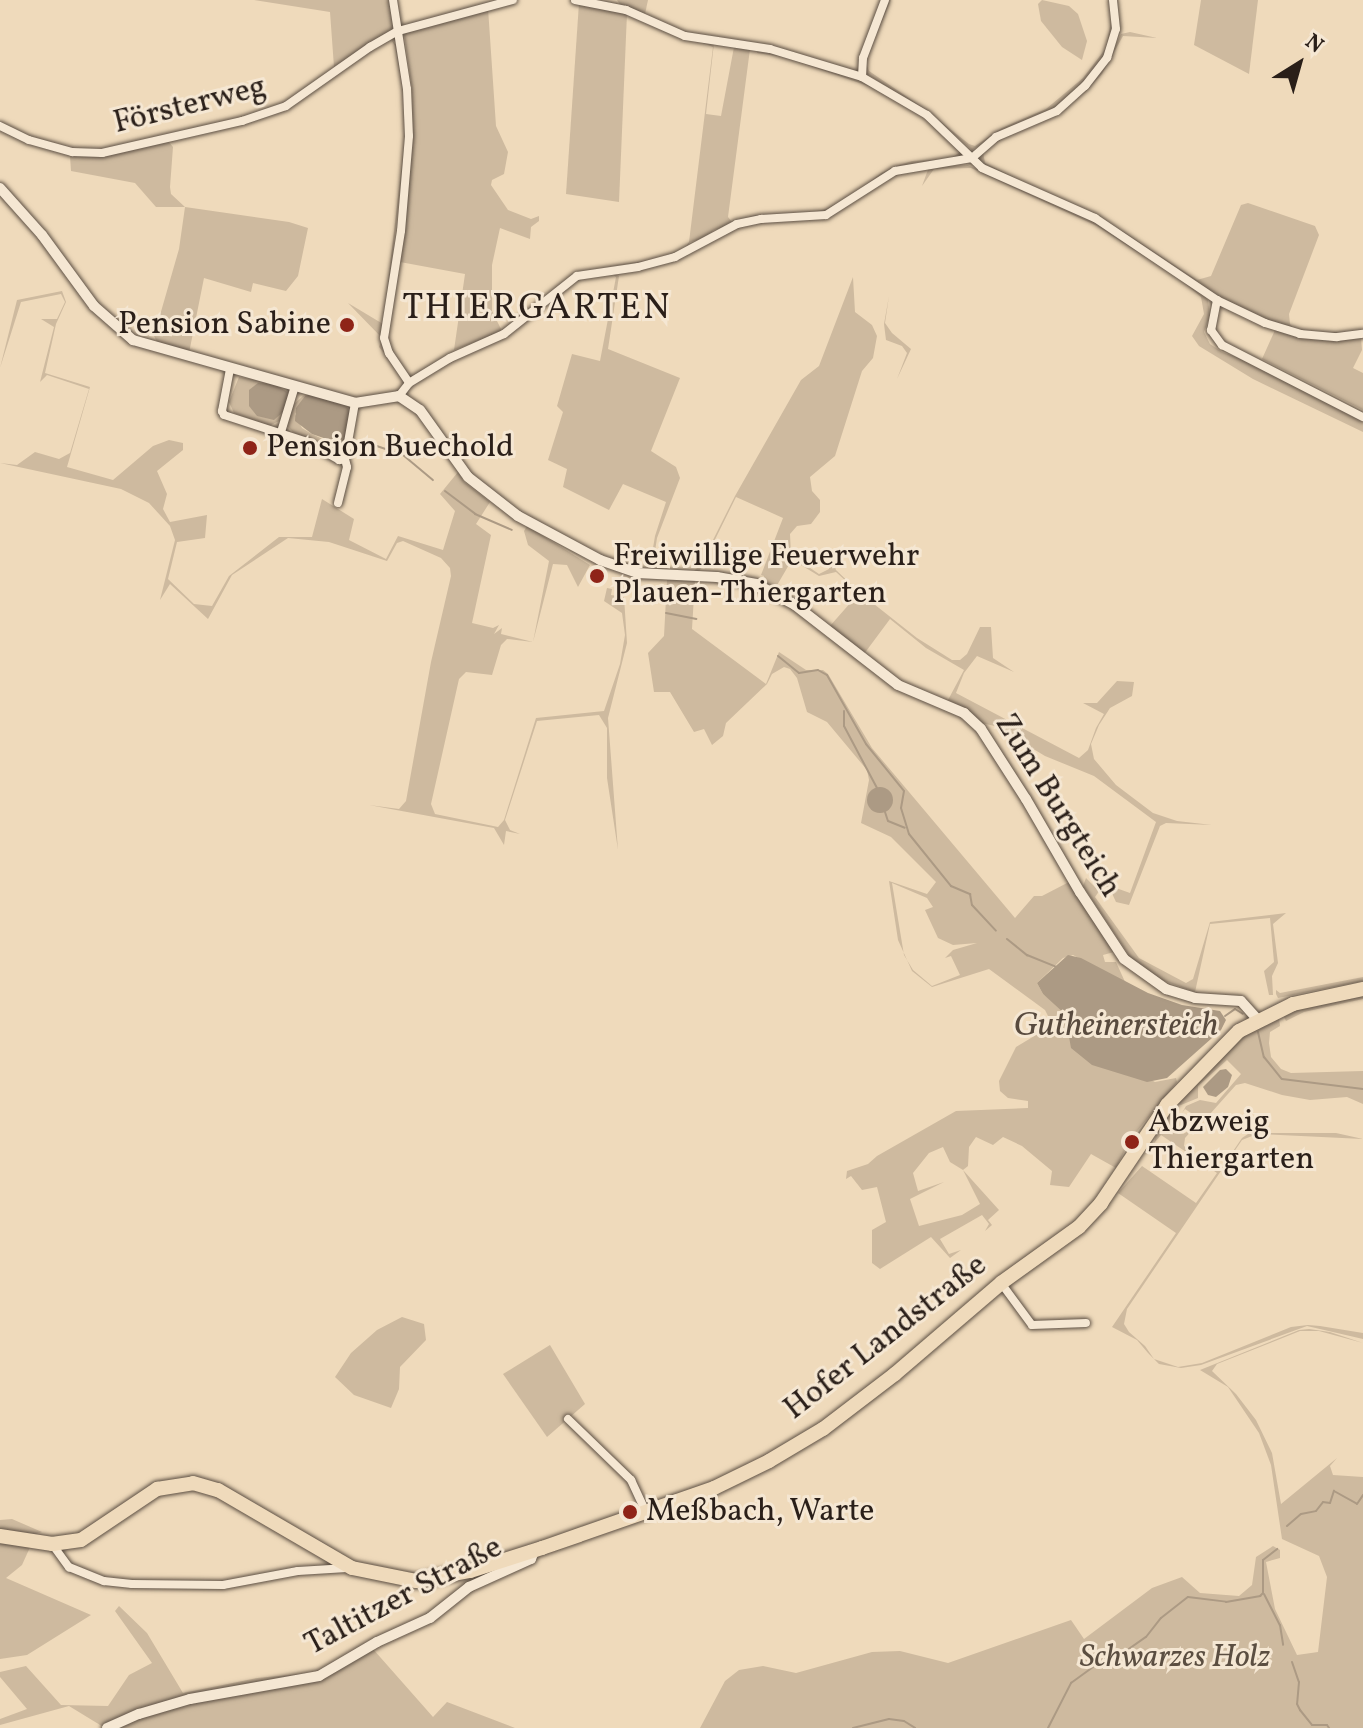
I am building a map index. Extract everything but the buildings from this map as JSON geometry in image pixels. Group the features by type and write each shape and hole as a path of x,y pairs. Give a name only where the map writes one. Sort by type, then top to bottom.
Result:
{"main road":[{"name":"Hofer Landstraße","path":"52,1544 89,1535 157,1489 193,1483 218,1490 352,1568 381,1577 416,1581 470,1571 534,1551 647,1513 743,1475 823,1429 895,1374 1001,1283 1092,1214 1167,1105 1214,1053 1257,1019 1293,1004 1363,989"},
{"path":"0,1536 52,1544"}],"street":[{"path":"393,0 407,89 407,170 384,338 389,353 409,383"},
{"name":"Försterweg","path":"0,126 29,140 72,152 102,153 159,141 286,106 398,31 513,0"},
{"path":"575,0 626,10 685,36 770,49 862,77 927,115 972,158 1007,180 1095,218 1217,300 1265,323 1300,334 1337,337 1363,334"},
{"path":"862,77 863,58 885,0"},
{"path":"0,188 42,235 74,282 121,332 144,345 355,403 399,396 409,383 450,358 504,334 577,276 638,267 675,257 749,221 826,215 895,171 972,158 996,137 1057,111 1085,86 1107,58 1116,29 1113,0"},
{"path":"1217,300 1211,330 1222,345 1363,417"},
{"path":"230,369 222,411 224,415 281,432 339,460 345,459"},
{"path":"281,432 295,386"},
{"name":"Zum Burgteich","path":"399,396 420,410 468,477 518,516 600,560 637,573 717,577 756,584 795,605 898,685 964,713 981,729 1004,764 1124,959 1166,989 1195,998 1241,1001 1257,1019"},
{"path":"338,503 347,467 345,459 355,403"},
{"path":"1001,1283 1032,1325 1086,1323"},
{"path":"568,1419 631,1480 647,1513"},
{"name":"Hofer Landstraße","path":"52,1544 57,1555 77,1571 104,1581 132,1584 223,1585 298,1571 352,1568"},
{"name":"Taltitzer Straße","path":"107,1728 139,1714 190,1699 319,1676 377,1642 430,1618 469,1587 531,1559 534,1551"}],"green space":[{"path":"254,0 390,0 395,28 334,67 330,12"},
{"path":"617,0 648,0 645,14 621,6"},
{"path":"888,0 891,0 869,48 866,63 869,71 922,107 969,144 975,146 1002,128 1046,109 1083,78 1106,48 1112,15 1111,0 1114,29 1105,57 1083,86 1058,107 1011,126 972,150 933,116 867,74 864,62 868,47"},
{"path":"1042,0 1069,6 1078,14 1087,41 1082,60 1062,47 1041,21 1038,4"},
{"path":"1201,0 1258,0 1249,74 1194,45"},
{"path":"579,3 627,13 619,202 566,194"},
{"path":"488,8 496,126 508,152 504,174 492,180 491,185 508,210 531,219 539,216 539,221 531,227 530,239 500,228 492,265 492,311 501,329 499,333 454,350 465,274 400,262 413,142 412,89 404,33"},
{"path":"654,24 714,43 706,114 721,116 734,47 750,49 728,217 732,222 755,215 797,215 826,209 896,166 912,161 950,159 960,152 940,128 877,89 784,57 757,53 757,49 787,55 855,77 893,95 941,128 963,151 962,158 918,162 888,171 847,201 818,214 746,220 714,230 704,238 690,242 685,250 660,260 602,267 657,259 685,248 689,242 713,47"},
{"path":"1130,32 1157,38 1123,36 1102,74 1085,92 1051,118 1015,131 989,147 983,152 985,163 1124,232 1197,280 1211,276 1241,205 1248,203 1315,226 1319,235 1289,314 1290,324 1294,329 1313,332 1346,332 1328,335 1284,328 1212,293 1126,235 980,162 980,154 1002,136 1051,116 1110,56 1121,34"},
{"path":"391,39 396,45 404,88 405,132 403,91"},
{"path":"405,139 383,339 404,378 379,347 382,338 348,303 383,324"},
{"path":"28,141 71,154 168,141 173,147 171,194 185,207 156,207 135,183 71,171 70,156"},
{"path":"968,165 1091,220 1136,248 1203,294 1208,300 1210,316 1204,332 1210,344 1222,352 1262,366 1363,421 1363,432 1253,379 1199,346 1192,336 1204,314 1201,297 1181,280 1097,226 971,168 934,169 922,186 929,167"},
{"path":"185,207 289,222 308,228 298,276 286,291 253,283 251,292 204,278 189,353 157,342 154,336 179,249"},
{"path":"610,272 619,276 608,349 680,378 651,451 676,467 680,478 657,538 653,564 666,570 694,571 701,564 735,496 801,380 819,366 853,277 855,312 872,325 877,336 873,358 862,371 835,456 810,477 812,491 820,500 820,512 811,524 797,526 790,534 791,555 819,574 829,569 830,553 836,570 860,593 917,638 952,660 960,660 967,654 980,627 991,627 993,658 1014,672 977,656 964,673 956,693 1079,758 1088,750 1096,728 1104,714 1083,703 1097,703 1117,681 1134,682 1132,696 1110,708 1099,725 1091,744 1094,759 1116,785 1153,813 1177,821 1212,825 1166,823 1160,826 1129,905 1116,902 1109,887 1102,887 1095,897 1139,958 1186,983 1193,979 1210,922 1286,913 1273,924 1278,963 1272,976 1273,995 1269,995 1264,971 1274,962 1270,918 1210,924 1195,992 1156,978 1132,960 1083,886 1086,878 1096,888 1102,883 1130,893 1156,822 1094,776 1045,756 995,726 981,723 968,710 948,700 964,670 926,648 890,619 864,654 830,626 859,593 836,572 819,576 796,562 790,563 776,587 763,582 764,576 761,575 783,518 736,497 699,572 650,570 646,566 650,566 655,536 666,502 623,484 609,510 563,487 567,469 548,460 563,412 557,406 572,354 600,361 616,277"},
{"path":"62,291 66,302 56,324 45,373 90,387 67,467 113,480 153,446 169,440 183,443 183,450 157,471 167,494 163,509 170,522 207,515 205,538 177,542 168,579 194,604 212,606 229,576 279,537 312,537 322,499 354,519 349,540 386,559 398,536 443,550 455,511 440,494 458,472 464,482 490,502 476,524 491,535 472,623 493,628 499,625 494,634 502,628 501,634 533,642 507,639 501,645 492,675 466,672 459,679 431,804 435,814 498,827 504,820 536,718 604,711 620,664 625,635 622,613 604,601 607,588 612,589 611,595 624,597 627,643 608,718 618,850 607,778 607,728 599,715 537,721 505,820 510,830 520,834 506,831 504,845 494,828 369,805 399,809 406,801 431,662 451,576 450,568 441,558 403,541 397,543 387,561 329,542 288,538 232,575 208,619 170,584 160,600 175,540 170,526 149,503 121,489 0,463 17,465 35,452 59,459 70,453 89,389 47,375 40,382 54,327 41,319 57,319 65,302 61,294 21,302 0,368 17,300"},
{"path":"889,296 885,323 911,349 897,379 907,353 902,346 886,340 884,324"},
{"path":"1275,330 1361,337 1362,350 1353,368 1363,373 1363,410 1262,359"},
{"path":"239,377 288,386 291,391 281,420 269,426 234,413 229,402"},
{"path":"308,394 349,405 352,420 305,396 295,414 302,428 312,434 329,442 346,440 342,453 294,433 287,426 293,405 303,396"},
{"path":"527,526 590,565 578,587 567,565 553,564 533,642 549,561 528,545 524,531"},
{"path":"695,579 692,629 766,684 779,652 806,670 823,670 828,674 872,748 1015,918 1034,896 1042,896 1069,882 1114,952 1103,955 1105,962 1116,962 1126,984 1073,955 1063,958 1037,983 1043,994 1062,1009 1072,1039 1155,1082 1176,1078 1177,1082 1130,1140 1116,1168 1091,1154 1069,1187 1050,1185 1052,1171 1022,1146 1003,1137 993,1145 976,1137 969,1147 968,1166 963,1170 999,1210 988,1220 992,1225 985,1231 989,1224 982,1215 940,1239 949,1254 961,1250 950,1258 931,1237 880,1269 872,1263 872,1230 886,1222 877,1187 862,1190 851,1176 846,1179 847,1171 868,1164 956,1111 1028,1108 1028,1101 1008,1098 1000,1091 999,1081 1016,1047 1046,1029 1049,1018 1045,1010 989,969 932,987 912,971 907,960 913,970 932,986 960,975 951,956 945,958 953,950 977,943 953,945 938,938 925,910 933,907 927,898 892,883 904,952 898,940 889,881 927,894 936,882 891,837 861,823 869,780 867,770 827,722 807,712 797,678 790,669 784,667 772,674 767,684 726,723 723,736 712,745 704,729 694,732 670,692 654,692 648,653 664,636 667,580","holes":["943,1147 950,1162 963,1170 980,1204 962,1215 919,1226 910,1199 944,1182 918,1191 913,1173 929,1153"]},
{"path":"1363,977 1363,981 1278,998 1276,994 1276,990 1280,993"},
{"path":"1363,993 1363,999 1304,1012 1286,1021 1284,1017 1285,1013"},
{"path":"1279,1018 1280,1026 1270,1032 1269,1043 1271,1057 1281,1069 1291,1073 1363,1071 1363,1104 1347,1097 1310,1100 1245,1083 1236,1085 1210,1114 1193,1123 1188,1117 1191,1113 1185,1109 1182,1113 1186,1106 1200,1100 1216,1103 1241,1074 1227,1060 1198,1086 1198,1098 1181,1105 1176,1103 1210,1064 1249,1032"},
{"path":"1168,1113 1175,1115 1178,1130 1183,1134 1194,1128 1185,1138 1184,1146 1216,1170 1221,1169 1242,1138 1248,1134 1336,1133 1363,1139 1257,1134 1242,1140 1127,1309 1124,1324 1154,1359 1137,1340 1112,1327 1176,1233 1118,1193 1142,1166 1196,1203 1217,1173 1161,1135 1141,1158 1154,1143 1158,1127"},
{"path":"402,1317 424,1324 426,1340 400,1367 399,1389 391,1408 354,1395 335,1377 351,1353 377,1330"},
{"path":"1308,1325 1320,1326 1363,1333 1363,1339 1307,1326 1201,1365 1181,1368 1159,1364 1154,1359 1178,1367 1202,1363 1291,1327"},
{"name":"Schwarzes Holz","path":"1309,1329 1330,1332 1363,1343 1319,1331 1300,1331 1217,1364 1212,1371 1236,1394 1256,1420 1272,1453 1281,1504 1337,1458 1330,1466 1333,1475 1363,1477 1363,1728 700,1728 725,1681 739,1670 763,1666 796,1673 872,1652 900,1651 948,1663 1071,1620 1084,1639 1152,1588 1182,1577 1200,1593 1239,1596 1252,1585 1256,1557 1273,1546 1280,1550 1280,1558 1266,1562 1275,1609 1297,1655 1318,1652 1327,1577 1319,1556 1282,1539 1271,1465 1259,1433 1228,1387 1200,1370 1299,1330"},
{"path":"550,1345 585,1404 547,1437 503,1374"},
{"path":"12,1519 42,1532 36,1534 22,1565 6,1578 91,1615 27,1655 0,1659 0,1520"},
{"path":"119,1606 147,1633 183,1693 257,1678 311,1673 373,1649 433,1717 447,1702 515,1728 105,1728 69,1706 0,1725 0,1719 27,1709 0,1677 0,1672 26,1666 61,1705 108,1706 129,1675 152,1663 115,1611"}],"water":[{"path":"258,383 274,384 289,393 283,412 274,420 257,416 249,406 249,390"},
{"path":"311,394 346,405 350,413 346,440 341,444 312,434 295,421 296,408 305,396"},
{"path":"880,787 889,791 893,800 889,809 880,813 871,809 867,800 871,791"},
{"name":"Gutheinersteich","path":"1068,955 1081,958 1148,993 1182,1005 1220,1011 1226,1020 1221,1030 1167,1078 1147,1082 1092,1065 1071,1048 1065,1014 1043,994 1037,983"},
{"path":"1226,1069 1232,1075 1228,1087 1216,1097 1208,1095 1203,1087 1220,1070"}],"waterway":[{"path":"368,443 403,455 433,480"},
{"path":"445,491 475,514 512,530"},
{"path":"666,613 696,619"},
{"path":"778,656 799,673 818,670 827,675 866,744 904,791 901,808 909,834 951,886 970,894 972,905 996,931"},
{"path":"844,711 844,726 877,788"},
{"path":"885,812 888,821 905,828"},
{"path":"1007,939 1027,955 1056,967"},
{"path":"1225,1016 1235,1009 1243,1014"},
{"path":"1258,1032 1264,1057 1282,1079 1363,1089"},
{"path":"1287,1526 1301,1514 1316,1511 1323,1502 1330,1503 1334,1491 1357,1504 1363,1495"},
{"path":"1048,1728 1071,1683 1101,1661 1123,1653 1146,1637 1161,1618 1188,1597 1226,1602 1260,1596 1263,1593 1263,1560 1277,1549"},
{"path":"1264,1594 1280,1625 1283,1645"},
{"path":"1292,1662 1299,1682 1297,1704 1300,1710 1312,1725 1327,1725 1329,1728"},
{"path":"853,1728 889,1719 904,1721 915,1728"}],"place":[{"name":"Pension Sabine","path":"347,325"},
{"name":"Pension Buechold","path":"250,448"},
{"name":"Freiwillige Feuerwehr Plauen-Thiergarten","path":"597,576"},
{"name":"Abzweig Thiergarten","path":"1132,1142"},
{"name":"Meßbach, Warte","path":"630,1512"}],"district":[{"name":"THIERGARTEN","path":"537,310"}]}
